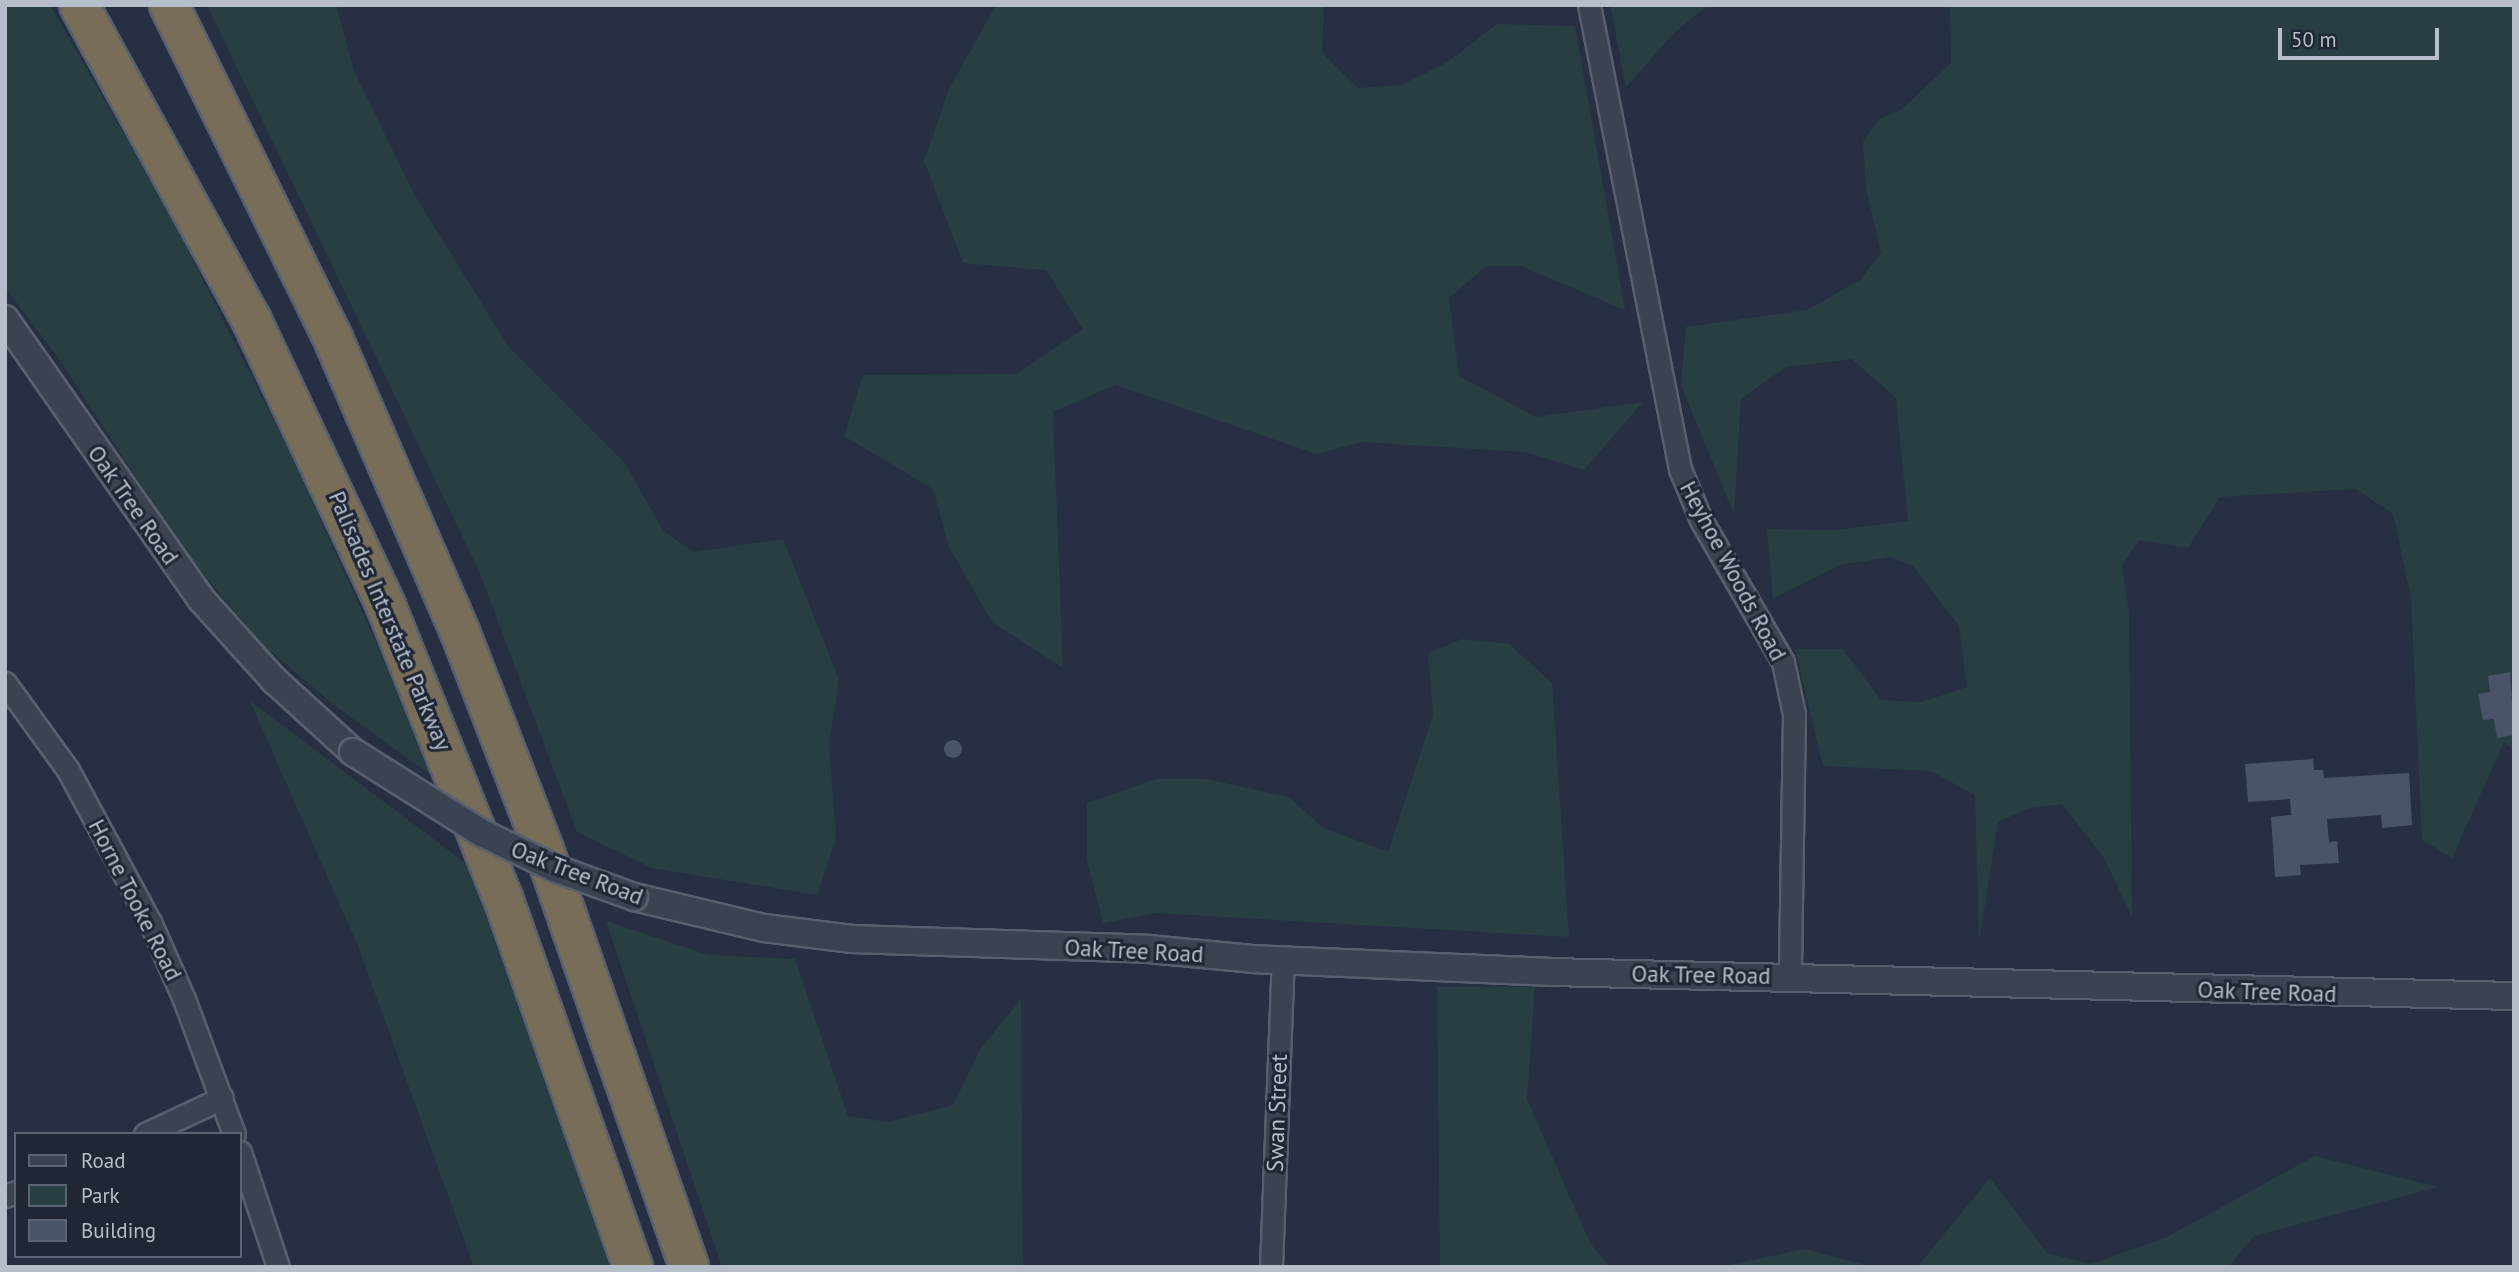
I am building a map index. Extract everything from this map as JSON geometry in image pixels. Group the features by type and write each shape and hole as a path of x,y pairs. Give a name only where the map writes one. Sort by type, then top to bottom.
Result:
{"highway":[{"name":"Palisades Interstate Parkway","path":"79,5 252,321 375,582 494,873 632,1267"},
{"path":"169,5 323,317 460,632 544,850 689,1267"}],"street":[{"name":"Heyhoe Woods Road","path":"1589,5 1680,469 1701,520 1783,662 1794,714 1790,976"},
{"name":"Oak Tree Road","path":"5,319 158,543 209,609 281,687 353,752 480,832 554,868 634,897 811,935 1148,949 1283,960 2514,996"},
{"name":"Horne Tooke Road","path":"5,683 68,770 150,922 233,1132"},
{"name":"Swan Street","path":"1271,1267 1283,960"},
{"path":"149,1132 222,1098"},
{"path":"242,1158 278,1267"}],"green space":[{"path":"5,5 50,5 169,213 290,453 439,781 338,708 264,646 184,551 62,363 5,287"},
{"path":"207,5 336,5 354,71 414,194 508,346 625,463 663,531 694,552 783,539 839,680 829,744 836,838 817,895 652,868 577,832 479,571"},
{"path":"996,5 1324,5 1322,53 1358,88 1401,85 1448,62 1497,24 1575,26 1625,310 1521,266 1486,266 1449,298 1459,376 1536,417 1643,402 1584,470 1525,452 1361,442 1317,454 1115,385 1053,412 1063,668 992,622 949,547 933,489 844,436 863,375 1016,374 1083,329 1046,270 963,263 924,161 949,89"},
{"path":"1610,5 1708,5 1674,33 1626,87"},
{"path":"1950,5 2514,5 2514,751 2504,742 2452,858 2422,840 2411,598 2393,514 2356,489 2220,497 2188,548 2139,540 2122,565 2129,613 2132,917 2104,858 2062,804 2029,808 1998,822 1979,943 1975,795 1931,771 1823,766 1795,649 1843,649 1881,700 1922,702 1967,687 1959,626 1913,566 1890,557 1840,565 1773,598 1767,529 1838,530 1908,521 1896,398 1852,359 1786,367 1741,399 1734,514 1681,385 1686,327 1807,310 1860,280 1881,253 1866,188 1863,142 1879,119 1901,110 1951,63"},
{"path":"1462,639 1509,644 1552,683 1569,937 1155,913 1103,923 1087,860 1087,803 1156,779 1206,779 1289,797 1323,828 1388,852 1433,715 1428,653"},
{"path":"250,701 468,865 610,1267 474,1267 358,946"},
{"path":"606,921 708,955 795,959 848,1116 888,1122 953,1105 981,1048 1021,999 1023,1267 722,1267"},
{"path":"1437,987 1535,987 1527,1099 1590,1243 1610,1267 1440,1267"},
{"path":"2315,1156 2438,1187 2254,1236 2228,1267 1919,1265 1990,1178 2047,1253 2091,1264 2167,1237"},
{"path":"1805,1249 1873,1267 1719,1267"}],"building":[{"path":"2510,672 2514,735 2497,738 2494,719 2483,720 2478,694 2490,692 2488,676"},
{"path":"953,740 959,743 962,749 959,755 953,758 947,755 944,749 947,743"},
{"path":"2313,759 2314,770 2323,770 2324,778 2409,773 2412,825 2382,828 2381,815 2327,819 2329,842 2337,841 2339,863 2300,865 2301,875 2275,877 2271,817 2291,815 2290,799 2248,802 2245,764"}]}
